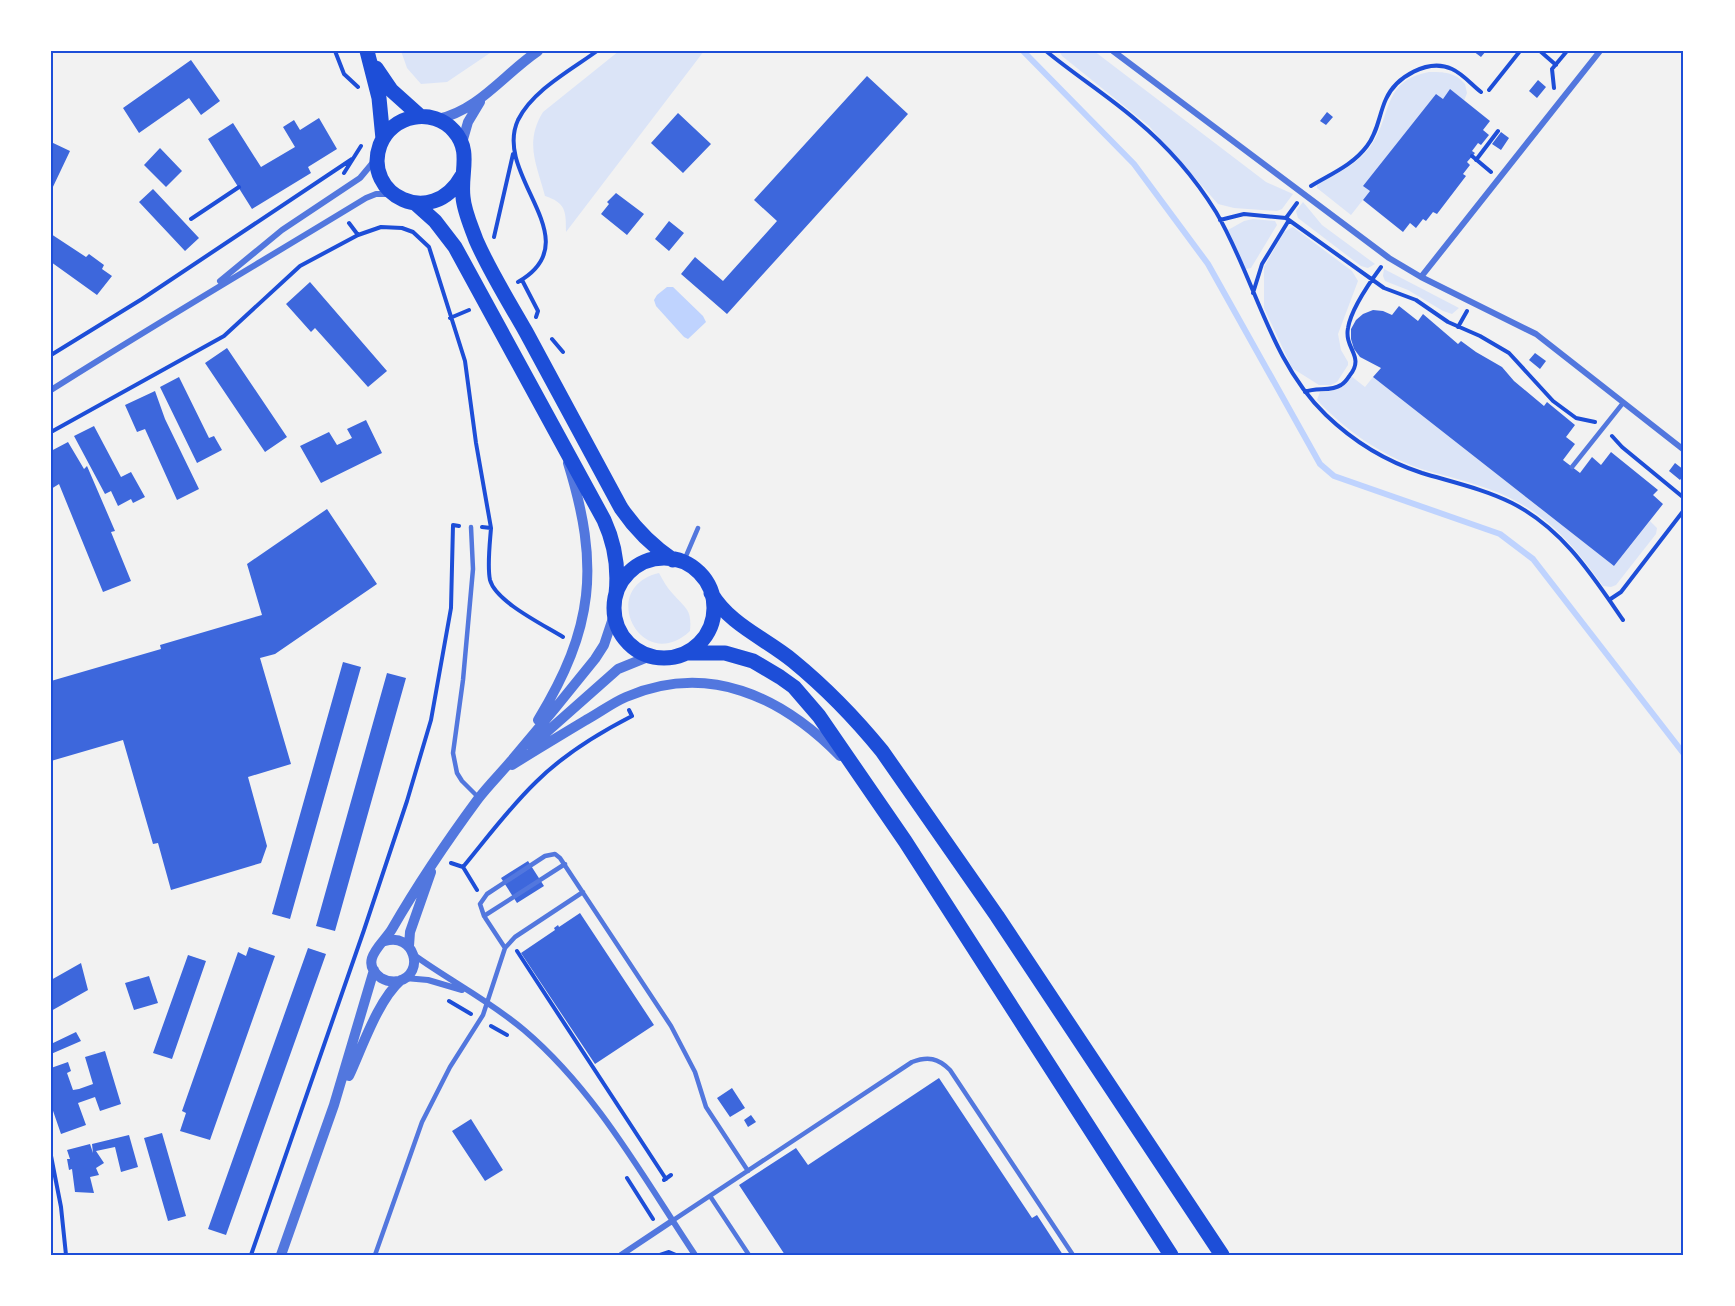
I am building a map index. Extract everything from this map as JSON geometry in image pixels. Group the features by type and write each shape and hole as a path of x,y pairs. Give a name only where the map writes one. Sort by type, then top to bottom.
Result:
{"main road":[{"path":"367,51 392,90 420,116"},
{"path":"367,51 379,98 383,139"},
{"path":"416,204 439,201 449,195 462,176 465,165 462,142 448,125 438,119 420,116 398,123 383,139 378,155 381,178 395,195 416,204 435,220 455,247 610,534 617,564 614,615 617,626 630,645 650,656 675,657 706,651 739,656 766,668 794,687 819,716 863,778 1171,1255"},
{"path":"462,176 465,210 477,240 621,508 635,529 648,541 700,575 724,612 766,640 817,681 862,726 882,751 997,916 1222,1255"},
{"path":"616,594 621,583 638,566 661,559 678,561"},
{"path":"687,653 696,646 710,628 713,616 711,593"}],"street":[{"path":"438,119 459,113 484,97 538,51"},
{"path":"1113,51 1389,258 1421,277 1536,334 1684,450"},
{"path":"1421,277 1600,51"},
{"path":"462,142 468,122 484,97"},
{"path":"190,302 237,268 282,230 360,178 378,155"},
{"path":"51,390 190,302 342,213 376,194 395,195"},
{"path":"504,770 531,731 563,674 578,637 588,592 586,547 579,501 566,458 553,427"},
{"path":"385,941 419,882 479,798 595,659 604,645 614,615"},
{"path":"504,770 610,676 628,664 650,656"},
{"path":"504,770 623,698 658,686 698,682 737,689 790,713 825,741 863,778"},
{"path":"317,1154 381,1007 393,988 413,967 410,932 437,858"},
{"path":"281,1255 334,1105 374,970 373,954 377,946 385,941 398,940 526,1031 575,1081 605,1120 695,1255"},
{"path":"374,970 387,981 403,979 440,982 467,992 488,1004"},
{"path":"621,1255 672,1221"}],"lane":[{"path":"1572,467 1623,403"},
{"path":"471,526 473,570 463,680 453,753 457,773 479,798"},
{"path":"678,561 698,528"},
{"path":"505,948 484,916 480,904 482,899 545,856 555,854 565,864 671,1026 695,1072 706,1107 748,1171"},
{"path":"484,916 565,864"},
{"path":"375,1255 422,1122 438,1088 488,1004 505,948 510,941 583,892"},
{"path":"672,1221 912,1062 928,1058 935,1059 950,1070 1073,1255"},
{"path":"710,1196 749,1255"}],"path":[{"path":"335,51 344,74 359,88 362,96"},
{"path":"496,248 494,238 514,150 518,121 529,104 597,51"},
{"path":"1046,51 1153,135 1200,189 1220,220 1285,360 1305,392 1336,424 1373,452 1413,470 1497,496 1540,520 1563,540 1590,572 1623,620"},
{"path":"1489,90 1520,51"},
{"path":"1539,51 1556,64"},
{"path":"1554,93 1552,69 1567,51"},
{"path":"1318,193 1310,187 1354,161 1369,143 1389,93 1403,78 1414,72 1445,67 1453,69 1481,92"},
{"path":"1491,172 1474,158 1498,131"},
{"path":"51,355 142,299 352,158 363,141"},
{"path":"514,150 517,165 546,230 546,241 540,263 535,271 520,281 538,311 536,320 530,311"},
{"path":"1484,181 1498,164"},
{"path":"191,219 239,187"},
{"path":"342,213 358,235"},
{"path":"1220,220 1244,214 1270,215 1290,220 1384,288 1416,300 1448,322 1480,336 1509,353 1553,401 1576,418 1595,422 1684,498"},
{"path":"1253,293 1262,264 1290,220"},
{"path":"51,432 224,336 300,266 358,235 369,230 392,226 413,232 422,238 434,257 450,318 465,361 490,528 453,525 451,608 431,720 364,930"},
{"path":"1305,392 1341,386 1356,368 1357,363 1347,336 1350,319 1372,279 1389,258"},
{"path":"450,318 469,310"},
{"path":"549,336 563,352"},
{"path":"1609,600 1621,592 1684,510"},
{"path":"463,867 482,899"},
{"path":"510,941 666,1179"},
{"path":"251,1255 348,974"},
{"path":"442,997 510,1037"},
{"path":"51,1156 61,1207 66,1255"},
{"path":"622,1170 677,1255"},
{"path":"660,1255 669,1252 677,1255"}],"shaded area":[{"path":"401,51 493,51 447,82 421,84 407,68"},
{"path":"619,51 704,51 566,232 565,213 561,205 545,196 536,164 533,144 537,123 543,112"},
{"path":"1059,51 1094,51 1266,182 1293,194 1282,209 1277,211 1234,208 1218,204 1149,126 1062,56"},
{"path":"1429,72 1449,74 1461,80 1465,84 1467,93 1464,101 1450,90 1443,99 1436,94 1364,186 1370,191 1351,215 1317,188 1317,184 1346,168 1365,153 1377,135 1395,92 1403,83"},
{"path":"1303,202 1322,225 1375,264 1368,268 1361,266 1298,218 1296,211"},
{"path":"1253,219 1275,221 1277,225 1251,268 1246,269 1228,230"},
{"path":"1293,227 1352,271 1358,281 1338,334 1341,350 1348,365 1337,382 1331,385 1319,385 1292,368 1264,308 1264,267 1284,232"},
{"path":"1384,269 1459,308 1452,314 1443,311 1408,290 1385,281"},
{"path":"1351,376 1365,387 1373,377 1614,566 1650,521 1657,528 1656,534 1616,585 1603,586 1567,541 1547,522 1523,505 1488,489 1412,466 1368,443 1341,423 1317,400 1320,392 1338,388"},
{"path":"659,573 687,610 690,618 690,631 672,642 656,643 642,636 633,624 628,610 631,595 640,582"}],"water":[{"path":"667,287 673,287 703,316 706,322 688,339 656,306 654,300"}],"building":[{"path":"1473,51 1486,51 1481,57"},
{"path":"191,60 220,101 201,115 189,98 139,133 123,108"},
{"path":"867,76 908,114 727,314 681,274 695,257 723,281 777,221 754,200"},
{"path":"1538,80 1546,87 1537,98 1529,91"},
{"path":"1450,89 1490,121 1483,130 1489,135 1472,151 1475,153 1467,162 1470,165 1463,174 1466,176 1437,214 1433,212 1416,228 1410,223 1403,232 1363,200 1370,191 1363,186 1436,94 1443,99"},
{"path":"1327,112 1333,117 1326,125 1320,121"},
{"path":"678,113 711,144 683,173 651,143"},
{"path":"319,118 337,149 308,167 311,173 252,209 208,139 233,123 261,167 295,147 283,127 294,120 300,130"},
{"path":"1501,132 1509,138 1501,150 1492,144"},
{"path":"51,142 70,151 51,191"},
{"path":"160,148 182,171 166,187 144,165"},
{"path":"153,189 199,238 185,251 139,202"},
{"path":"616,193 644,214 627,235 601,214 609,204 607,202"},
{"path":"669,221 684,233 669,251 655,239"},
{"path":"51,234 86,257 89,254 104,265 102,269 112,276 97,295 51,262"},
{"path":"310,282 387,371 368,387 315,328 311,332 286,304"},
{"path":"1399,306 1418,321 1423,314 1458,344 1461,341 1502,367 1514,381 1544,406 1547,402 1575,425 1566,437 1575,444 1563,460 1580,473 1592,457 1601,465 1611,452 1658,490 1653,495 1663,504 1614,566 1373,377 1381,368 1360,357 1354,349 1351,329 1363,314 1373,310 1392,315"},
{"path":"227,348 287,437 265,452 205,363"},
{"path":"1535,353 1546,361 1540,369 1529,360"},
{"path":"179,377 209,438 214,436 222,450 197,463 160,387"},
{"path":"155,391 165,419 199,489 177,500 145,429 137,432 125,405"},
{"path":"366,420 382,453 321,483 300,446 329,432 337,445 352,438 347,429"},
{"path":"94,426 121,477 131,472 145,497 133,503 131,499 118,506 111,491 105,494 74,436"},
{"path":"68,442 84,469 87,466 115,531 111,532 131,581 103,592 59,484 51,489 51,451"},
{"path":"1675,463 1684,470 1684,475 1680,480 1669,471"},
{"path":"327,509 377,584 275,654 260,658 291,764 248,777 267,846 261,863 171,890 158,843 153,844 123,740 51,761 51,681 161,649 160,645 262,615 247,564"},
{"path":"343,662 361,667 290,919 272,914"},
{"path":"387,673 406,678 335,931 316,926"},
{"path":"528,861 544,886 517,903 501,878"},
{"path":"580,913 654,1025 595,1064 521,953 555,930 554,928 558,925 559,927"},
{"path":"249,947 275,956 210,1140 180,1131 186,1113 182,1111 238,952 246,956"},
{"path":"308,948 326,954 226,1235 208,1229"},
{"path":"188,955 206,961 172,1059 153,1053"},
{"path":"81,963 88,990 51,1011 51,980"},
{"path":"149,976 158,1003 134,1010 125,983"},
{"path":"76,1032 81,1041 51,1054 51,1044"},
{"path":"105,1051 121,1104 100,1111 95,1097 78,1103 86,1125 61,1134 51,1105 51,1068 68,1062 71,1071 67,1073 73,1090 79,1089 93,1084 85,1057"},
{"path":"939,1078 1032,1218 1037,1215 1063,1255 785,1255 739,1185 796,1148 808,1165"},
{"path":"732,1088 745,1108 730,1117 717,1098"},
{"path":"751,1115 756,1122 748,1127 744,1120"},
{"path":"471,1119 503,1170 485,1181 452,1131"},
{"path":"162,1133 186,1216 168,1221 144,1138"},
{"path":"129,1135 138,1167 121,1172 115,1147 96,1151 104,1163 96,1168 99,1175 90,1177 94,1193 75,1192 67,1150 90,1144 93,1153 92,1144"}],"waterway":[{"path":"1023,51 1134,164 1208,264 1320,464 1334,476 1500,534 1533,559 1684,754"}]}
